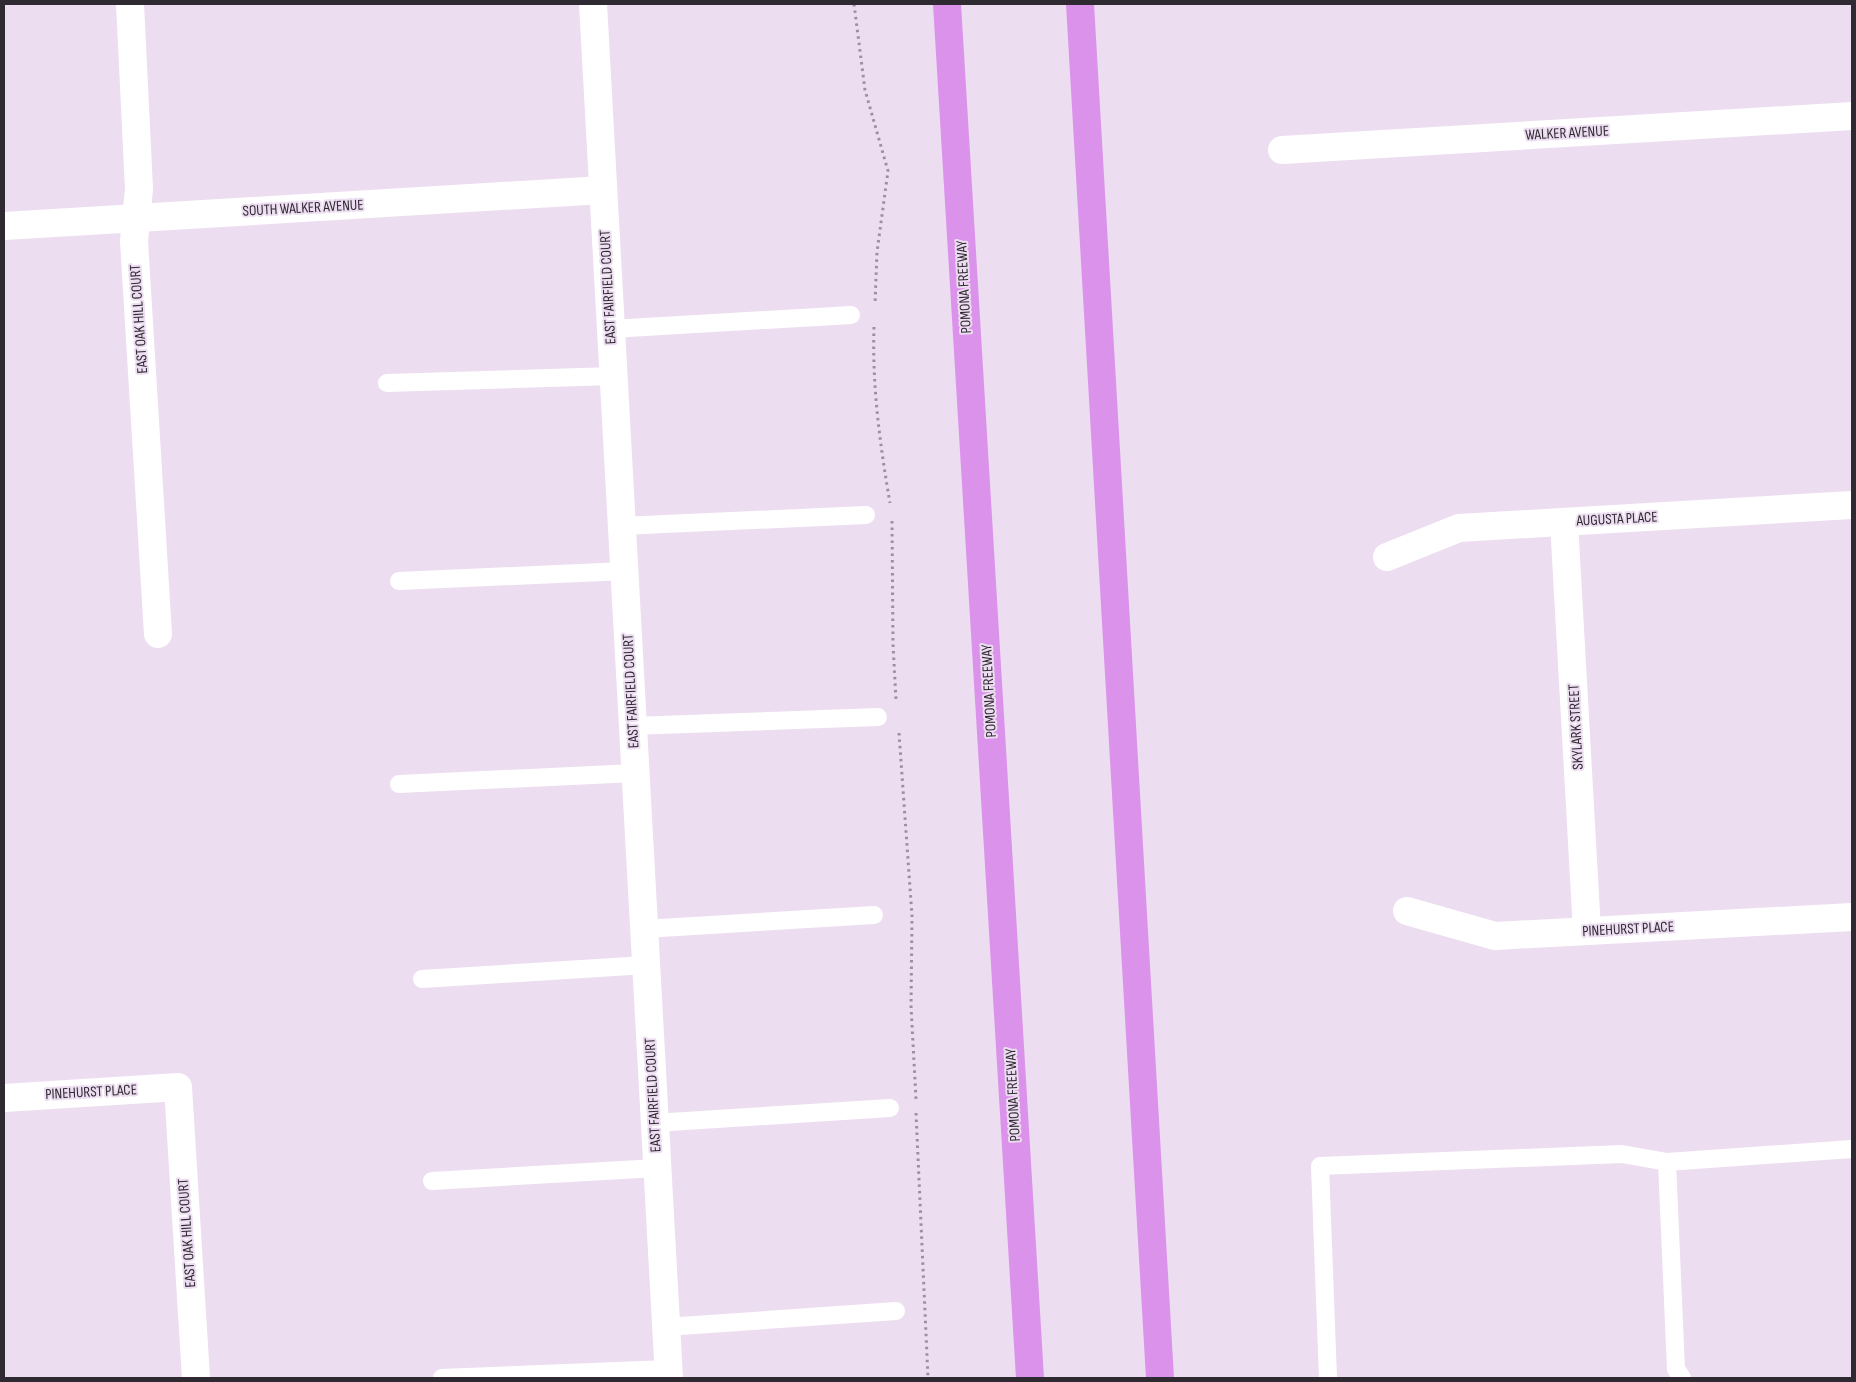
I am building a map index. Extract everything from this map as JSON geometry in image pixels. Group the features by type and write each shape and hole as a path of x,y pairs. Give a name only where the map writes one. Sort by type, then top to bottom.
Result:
{"highway":[{"name":"POMONA FREEWAY","path":"947,4 1030,1378"},
{"path":"1080,4 1160,1378"},
{"path":"1153,1265 1166,1378"}],"street":[{"name":"EAST OAK HILL COURT","path":"130,4 139,189 134,241 158,634"},
{"name":"EAST FAIRFIELD COURT","path":"593,4 669,1374"},
{"name":"WALKER AVENUE","path":"1282,150 1852,116"},
{"name":"SOUTH WALKER AVENUE","path":"4,226 603,190"},
{"name":"AUGUSTA PLACE","path":"1387,556 1459,528 1852,505"},
{"name":"SKYLARK STREET","path":"1564,522 1587,931"},
{"name":"PINEHURST PLACE","path":"1407,911 1495,936 1852,917"},
{"name":"EAST OAK HILL COURT","path":"178,1087 196,1378"},
{"name":"PINEHURST PLACE","path":"4,1098 178,1087"}],"lane":[{"path":"611,330 851,315"},
{"path":"387,383 613,376"},
{"path":"622,526 866,515"},
{"path":"399,581 624,571"},
{"path":"632,726 878,717"},
{"path":"400,784 636,773"},
{"path":"644,929 874,915"},
{"path":"422,978 646,965"},
{"path":"654,1123 890,1108"},
{"path":"1328,1378 1320,1166 1622,1154 1667,1162 1852,1149"},
{"path":"1667,1162 1676,1369 1682,1378"},
{"path":"432,1181 657,1168"},
{"path":"666,1327 896,1311"},
{"path":"442,1378 669,1374"}],"path":[{"path":"854,4 865,90 888,171 877,252 875,311"},
{"path":"874,321 873,350 880,442 891,508"},
{"path":"892,518 893,644 897,703"},
{"path":"899,733 912,916 911,1006 916,1102"},
{"path":"916,1111 928,1378"}]}
